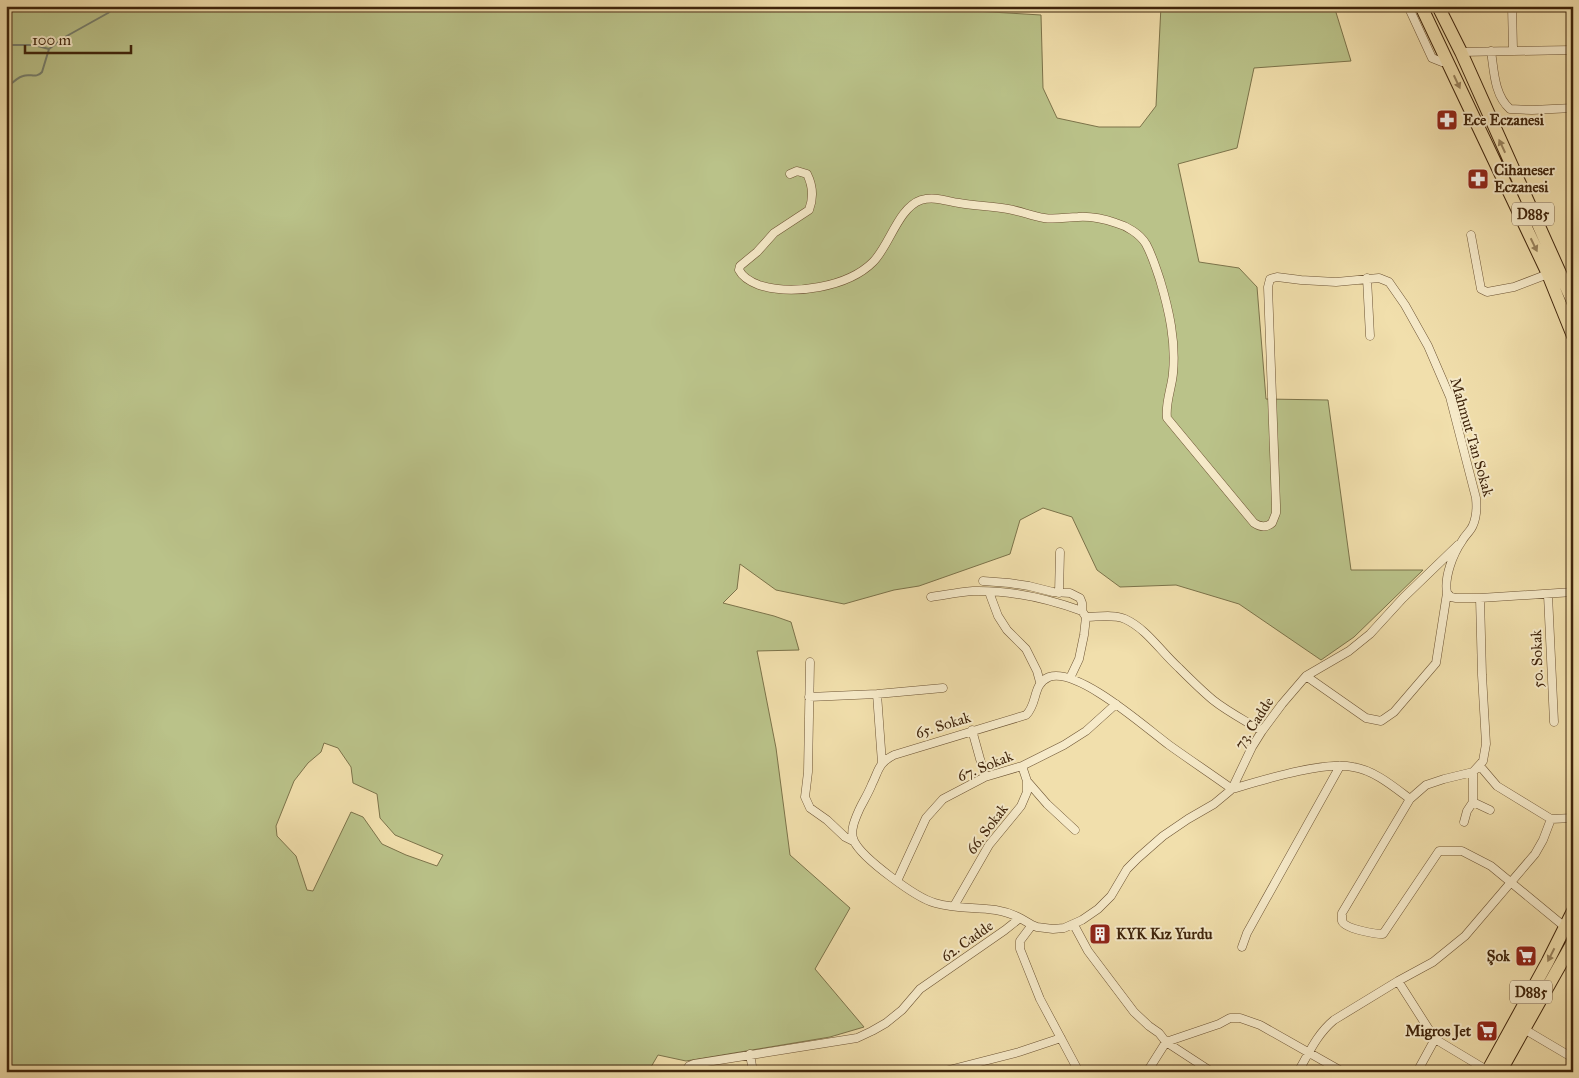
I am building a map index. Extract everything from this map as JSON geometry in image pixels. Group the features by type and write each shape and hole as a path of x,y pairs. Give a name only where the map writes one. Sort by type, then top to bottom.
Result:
{"main road":[{"name":"D885","path":"1421,6 1548,274 1573,336"},
{"name":"D885","path":"1438,6 1573,302"},
{"name":"D885","path":"1491,1071 1573,911"},
{"name":"D885","path":"1491,1071 1524,1029 1573,942"}],"street":[{"path":"1408,6 1432,58 1448,62"},
{"path":"1512,6 1513,50"},
{"path":"1460,52 1573,50"},
{"path":"1491,51 1497,86 1502,101 1510,109 1573,108"},
{"path":"790,174 797,171 807,174 813,195 809,210 774,233 757,252 740,266 739,270 751,282 772,289 792,290 817,287 844,280 863,271 880,254 903,214 911,206 927,199 1004,208 1046,218 1086,217 1117,223 1130,229 1141,238 1150,252 1168,312 1174,361 1167,418 1254,523 1261,527 1272,523 1276,513 1268,282 1273,277 1336,282 1367,278 1370,336"},
{"path":"1470,235 1483,291 1487,292 1514,287 1548,274"},
{"name":"Mahmut Tan Sokak","path":"1367,278 1379,278 1389,282 1405,305 1428,346 1450,397 1476,498 1477,512 1473,525 1461,542 1362,641 1306,676 1366,718 1381,722 1394,712 1436,663 1447,593 1448,573 1461,542"},
{"path":"1060,552 1060,592"},
{"path":"983,581 1009,583 1070,594 1080,598 1084,614 1084,635 1079,659 1070,678"},
{"path":"931,597 972,591 1036,596 1084,614 1123,618 1152,639 1169,659 1213,700 1262,731"},
{"path":"989,592 998,616 1007,630 1026,649 1040,682 1052,676 1070,678 1082,684 1116,704 1232,789"},
{"path":"1447,593 1451,597 1456,598 1480,598 1573,592"},
{"name":"50. Sokak","path":"1548,594 1554,722"},
{"path":"1480,598 1486,744 1484,757 1480,766 1473,772 1444,778 1426,785 1410,799 1342,913 1342,921 1345,926 1374,934 1383,934 1439,852 1462,851 1491,866 1565,927"},
{"path":"810,662 806,797 810,808 853,841 897,881 920,897 935,903 970,908 994,908 1008,911 1032,925 1053,929 1064,928 1074,925 1098,909 1111,896 1128,869 1163,836 1214,804 1232,789 1298,772 1328,767 1354,766 1391,784 1410,799"},
{"name":"73. Cadde","path":"1232,789 1252,747 1262,731 1306,676"},
{"name":"65. Sokak","path":"882,763 894,755 1026,714 1030,711 1040,682"},
{"path":"809,697 877,694 942,688"},
{"path":"853,841 853,825 882,763 877,694"},
{"name":"67. Sokak","path":"897,881 922,826 938,802 985,778 1022,766 1064,745 1086,731 1116,704"},
{"path":"972,730 985,778"},
{"name":"66. Sokak","path":"954,906 989,845 1022,806 1027,792 1027,781 1022,766"},
{"path":"1242,947 1247,933 1340,766"},
{"path":"1480,766 1496,786 1551,819 1573,818"},
{"path":"1464,822 1467,811 1473,802 1473,772"},
{"path":"1027,781 1047,804 1075,830"},
{"path":"1473,802 1490,810"},
{"path":"1298,1072 1312,1045 1334,1020 1433,962 1465,936 1535,854 1551,819"},
{"name":"62. Cadde","path":"684,1072 689,1066 694,1064 842,1041 872,1032 897,1014 920,989 953,968 1020,918"},
{"path":"1032,925 1020,941 1020,949 1040,999 1079,1072"},
{"path":"1074,925 1088,951 1134,1012 1160,1033 1166,1042 1212,1072"},
{"path":"1398,981 1435,1039 1491,1071"},
{"path":"1147,1072 1166,1042 1230,1018 1240,1018 1260,1025 1343,1072"},
{"path":"1524,1029 1573,1058"},
{"path":"945,1071 1019,1052 1061,1038"},
{"path":"1416,1072 1435,1039"},
{"path":"750,1054 753,1072"}],"green space":[{"path":"6,6 868,6 868,9 958,10 1041,15 1043,88 1057,118 1099,127 1140,127 1156,106 1161,6 1334,6 1351,61 1254,68 1237,148 1178,164 1199,262 1239,268 1257,287 1266,399 1328,400 1351,570 1423,570 1354,637 1321,660 1239,604 1176,585 1120,587 1097,570 1072,517 1043,508 1020,520 1010,554 919,586 894,590 844,604 776,590 740,564 737,589 723,603 791,622 799,650 757,651 776,748 790,855 850,908 815,969 864,1027 830,1037 686,1061 658,1055 651,1067 654,1072 6,1072","holes":["324,743 338,748 351,767 353,783 377,794 380,818 395,835 443,855 437,866 382,844 363,817 351,812 313,891 307,890 296,856 277,836 276,826 294,781 308,763 321,752"]}],"waterway":[{"path":"6,89 20,77 40,74 49,49 65,37 108,13 116,6"},
{"path":"6,45 34,45 49,49"}],"place":[{"name":"Ece Eczanesi","path":"1447,120"},
{"name":"Cihaneser Eczanesi","path":"1478,179"},
{"name":"KYK Kız Yurdu","path":"1100,934"},
{"name":"Şok","path":"1526,956"},
{"name":"Migros Jet","path":"1487,1031"}]}
